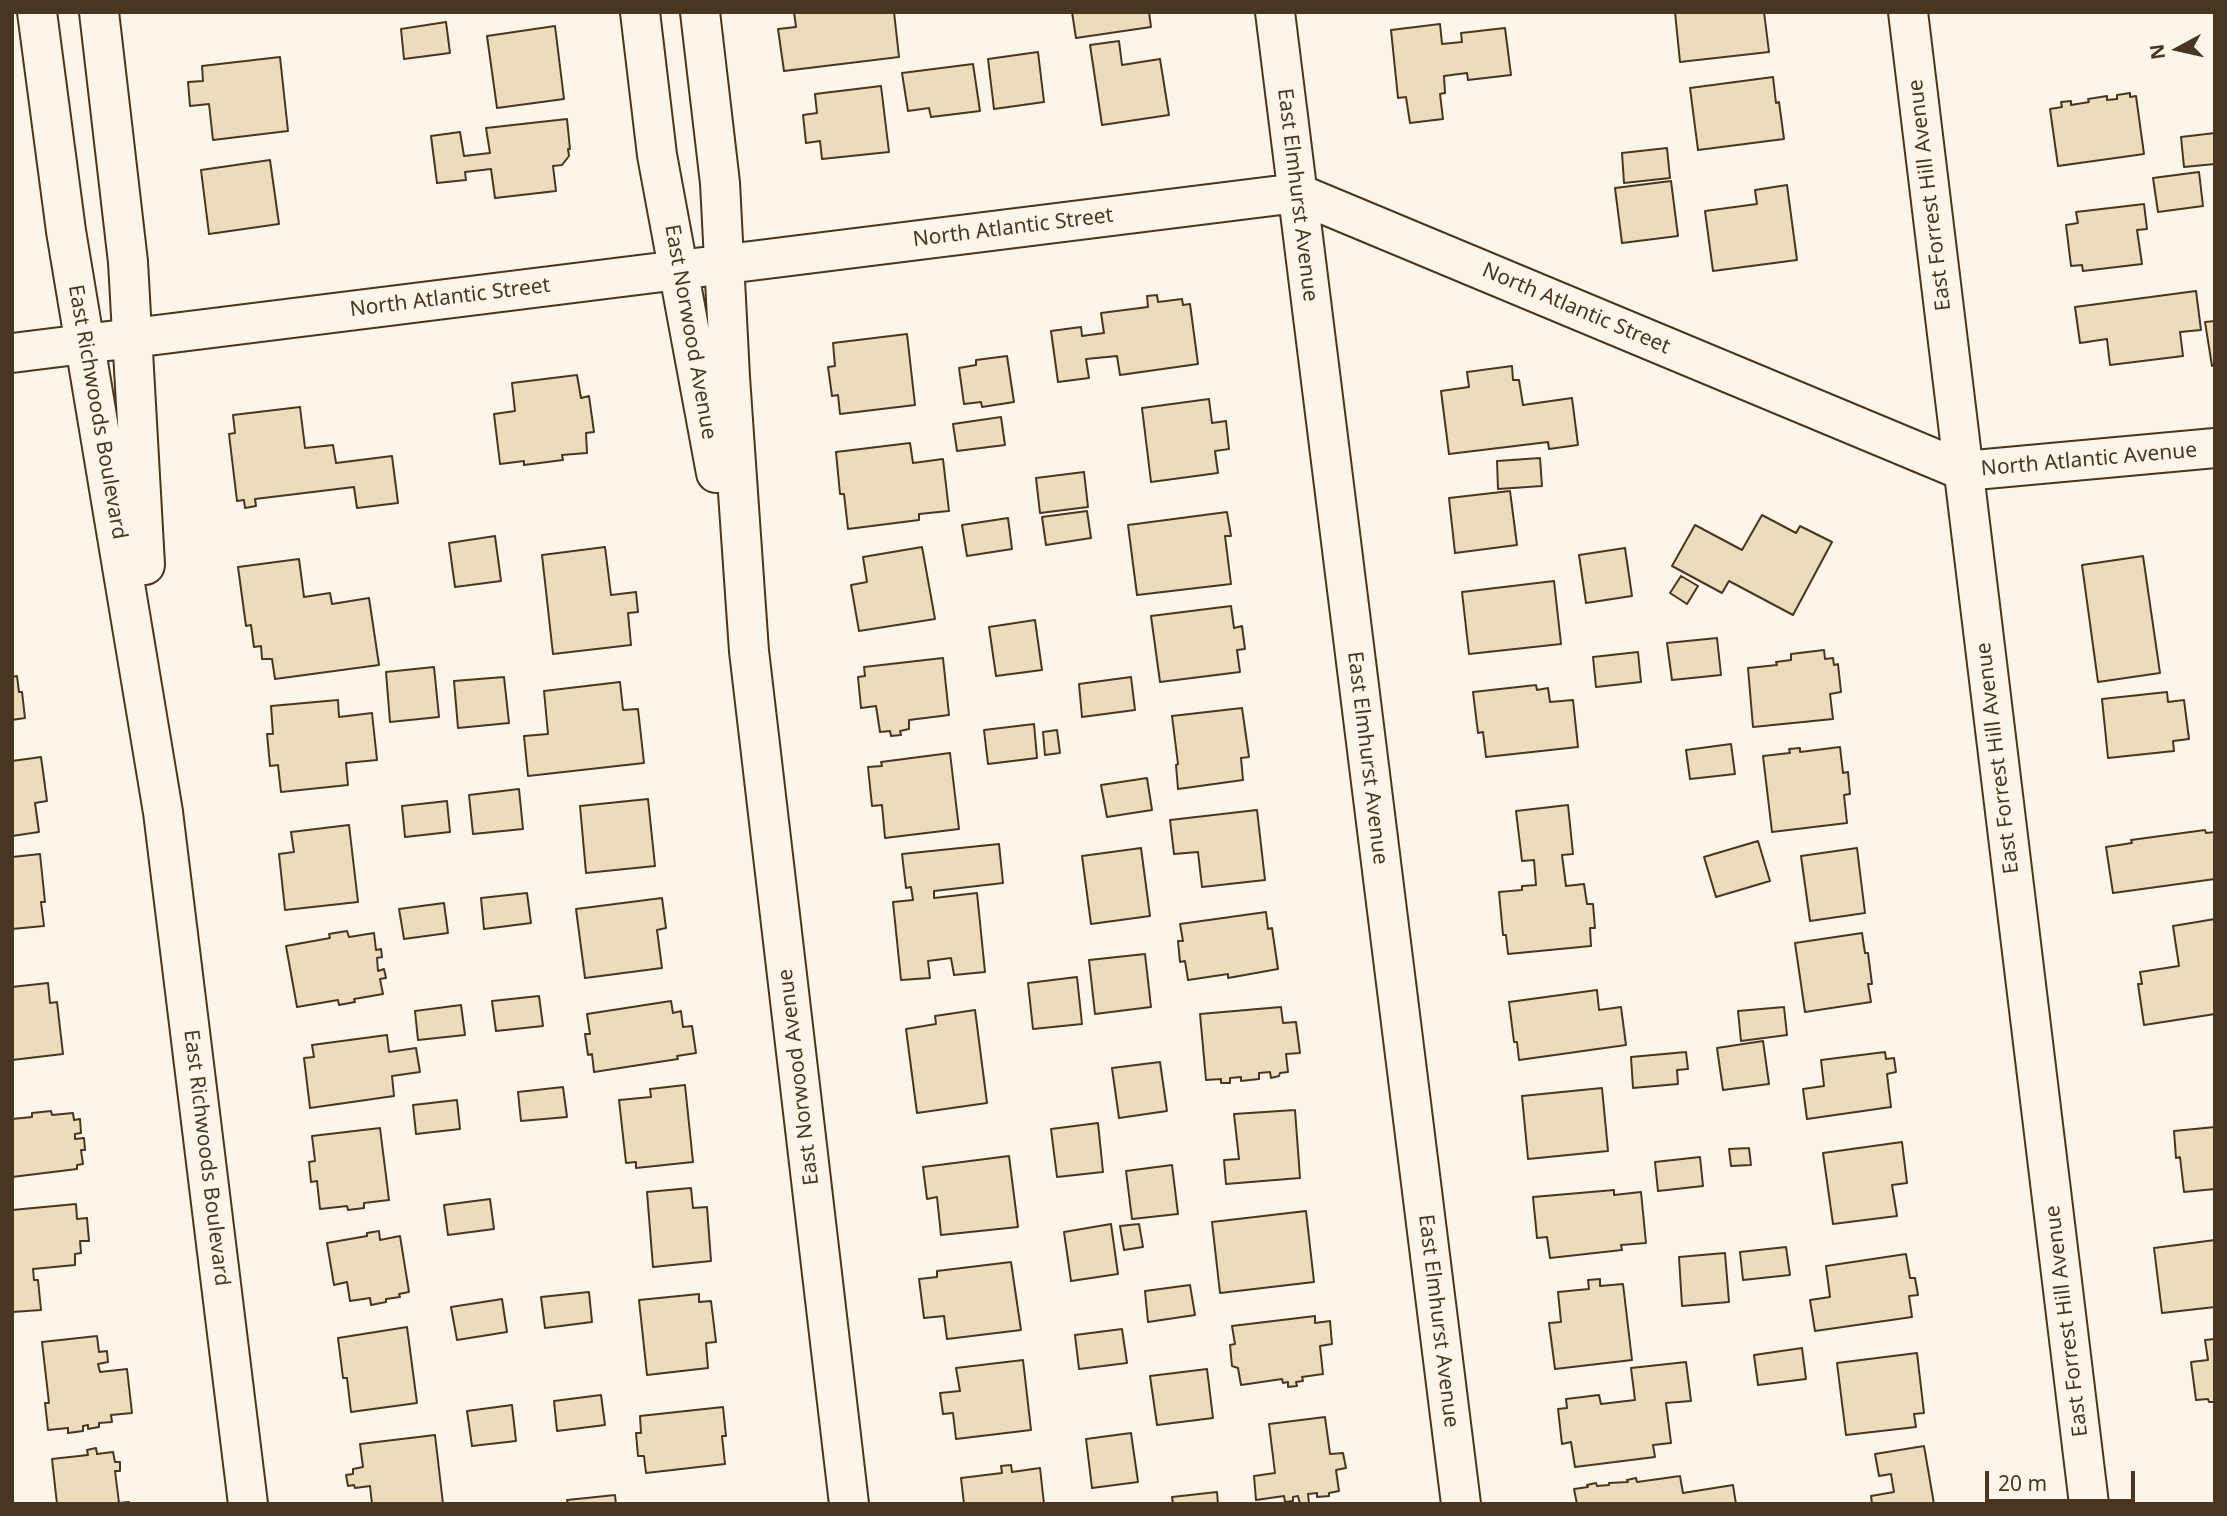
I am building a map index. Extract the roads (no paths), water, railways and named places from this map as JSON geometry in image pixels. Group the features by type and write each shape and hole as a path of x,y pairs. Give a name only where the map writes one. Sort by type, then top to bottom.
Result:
{"street":[{"name":"East Richwoods Boulevard","path":"37,12 54,149 163,812 248,1504"},
{"name":"East Richwoods Boulevard","path":"99,12 122,201 134,338 141,515 163,812"},
{"name":"East Norwood Avenue","path":"640,12 657,155 749,651"},
{"name":"East Norwood Avenue","path":"700,12 720,183 749,651 849,1504"},
{"name":"East Elmhurst Avenue","path":"1275,12 1461,1504"},
{"name":"East Forrest Hill Avenue","path":"1908,12 2089,1504"},
{"name":"North Atlantic Street","path":"12,353 1297,193 1964,471"},
{"name":"North Atlantic Avenue","path":"1964,471 2215,448"}]}
